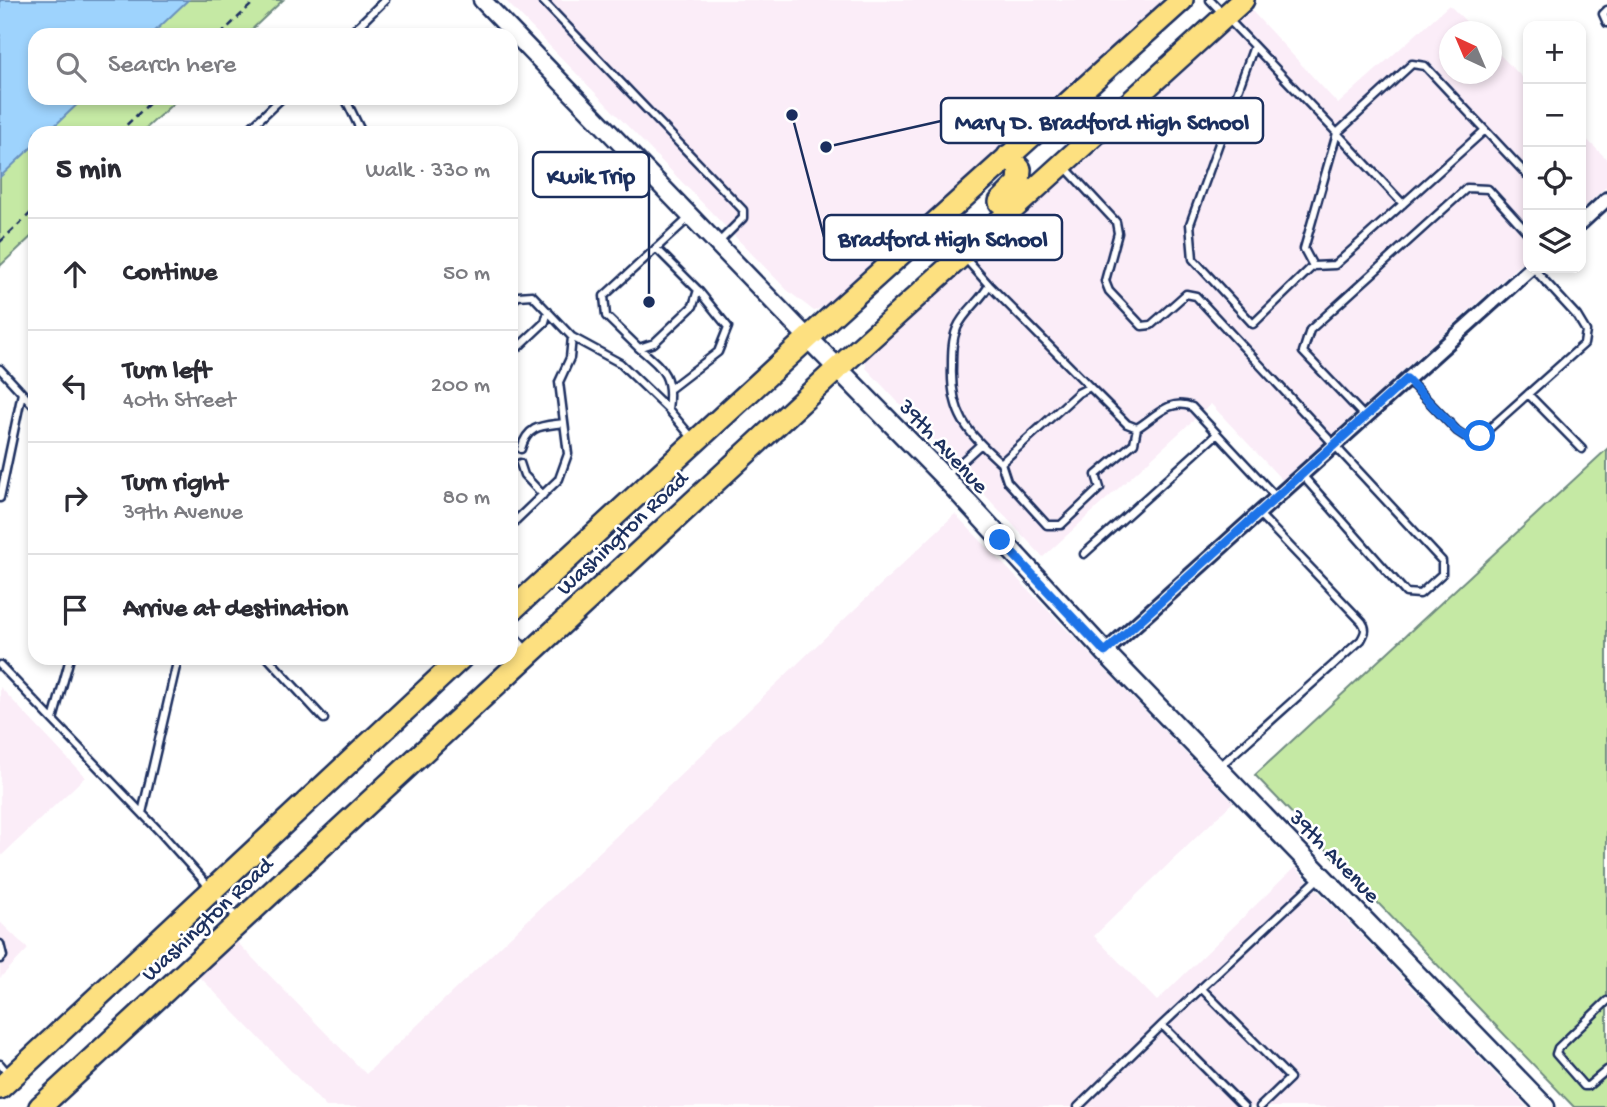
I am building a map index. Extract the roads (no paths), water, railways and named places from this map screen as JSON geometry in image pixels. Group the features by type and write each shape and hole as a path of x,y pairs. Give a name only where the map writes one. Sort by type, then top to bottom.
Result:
{"main road":[{"name":"Washington Road","path":"518,605 1182,0"},
{"name":"Washington Road","path":"518,663 1243,0"},
{"path":"958,259 968,232 1019,183 1020,169 1009,156"},
{"name":"39th Avenue","path":"808,338 944,477 1105,652 1545,1107"},
{"name":"Washington Road","path":"4,1076 213,891 454,665"},
{"name":"Washington Road","path":"40,1107 516,665"}],"street":[{"name":"39th Avenue","path":"482,0 509,28"},
{"name":"39th Avenue","path":"518,38 808,338"},
{"path":"1586,218 1607,199"},
{"path":"1105,652 1526,273"}],"lane":[{"path":"356,28 385,0"},
{"path":"542,0 743,210 743,218 716,244"},
{"path":"1210,0 1403,204"},
{"path":"1607,10 1603,14 1607,23"},
{"path":"1254,46 1190,224 1193,259 1253,324 1313,266 1335,265 1485,130"},
{"path":"1313,266 1304,249 1337,133 1412,64 1425,66 1523,171"},
{"path":"252,126 275,105"},
{"path":"348,105 359,126"},
{"path":"1062,164 1116,222 1118,233 1105,281 1109,291 1142,326 1151,325 1186,294 1196,296 1442,561 1442,574 1420,594 1406,593 1301,474"},
{"path":"1365,417 1303,352 1310,330 1467,188 1488,189 1523,228"},
{"path":"667,409 671,388 661,367 606,316 604,296 690,217"},
{"path":"656,248 698,290 729,327 718,352 671,388"},
{"path":"958,259 989,285 1127,424 1137,428"},
{"path":"1407,379 1457,431 1469,439 1480,436 1584,344 1586,331 1577,316 1537,273"},
{"path":"989,285 986,292 965,314 953,340 951,380 955,406 969,430 1001,463 1007,481 1047,525 1061,525 1100,488 1096,475 1134,443 1137,428 1162,410 1184,403 1192,407 1276,497"},
{"path":"639,348 653,343 693,306 698,290"},
{"path":"518,296 533,295 572,337 620,363 695,441"},
{"path":"518,348 545,323 548,312"},
{"path":"518,518 559,479 568,454 559,382 570,358 572,337"},
{"path":"0,369 28,399"},
{"path":"1001,463 1078,393 1090,387"},
{"path":"0,498 22,393"},
{"path":"1528,394 1582,449"},
{"path":"521,449 528,433 536,428 564,423"},
{"path":"1084,554 1217,434"},
{"path":"944,477 981,444"},
{"path":"520,463 524,475 543,495"},
{"path":"1218,768 1361,640 1366,628 1258,514"},
{"path":"518,640 529,653"},
{"path":"0,665 142,813 241,923"},
{"path":"53,720 67,665"},
{"path":"142,813 176,665"},
{"path":"274,665 324,719"},
{"path":"1078,1107 1322,876"},
{"path":"0,944 3,956 0,959"},
{"path":"1201,988 1290,1078 1260,1107"},
{"path":"1607,1001 1558,1048 1556,1054 1584,1086 1588,1086 1607,1070"},
{"path":"1162,1025 1244,1107"}],"water":[{"path":"0,0 188,0 158,28 28,28 28,105 77,105 54,126 28,126 28,151 0,177"}],"place":[{"name":"Bradford High School","path":"792,115"},
{"name":"Mary D. Bradford High School","path":"826,147"},
{"name":"Kwik Trip","path":"649,302"}]}
